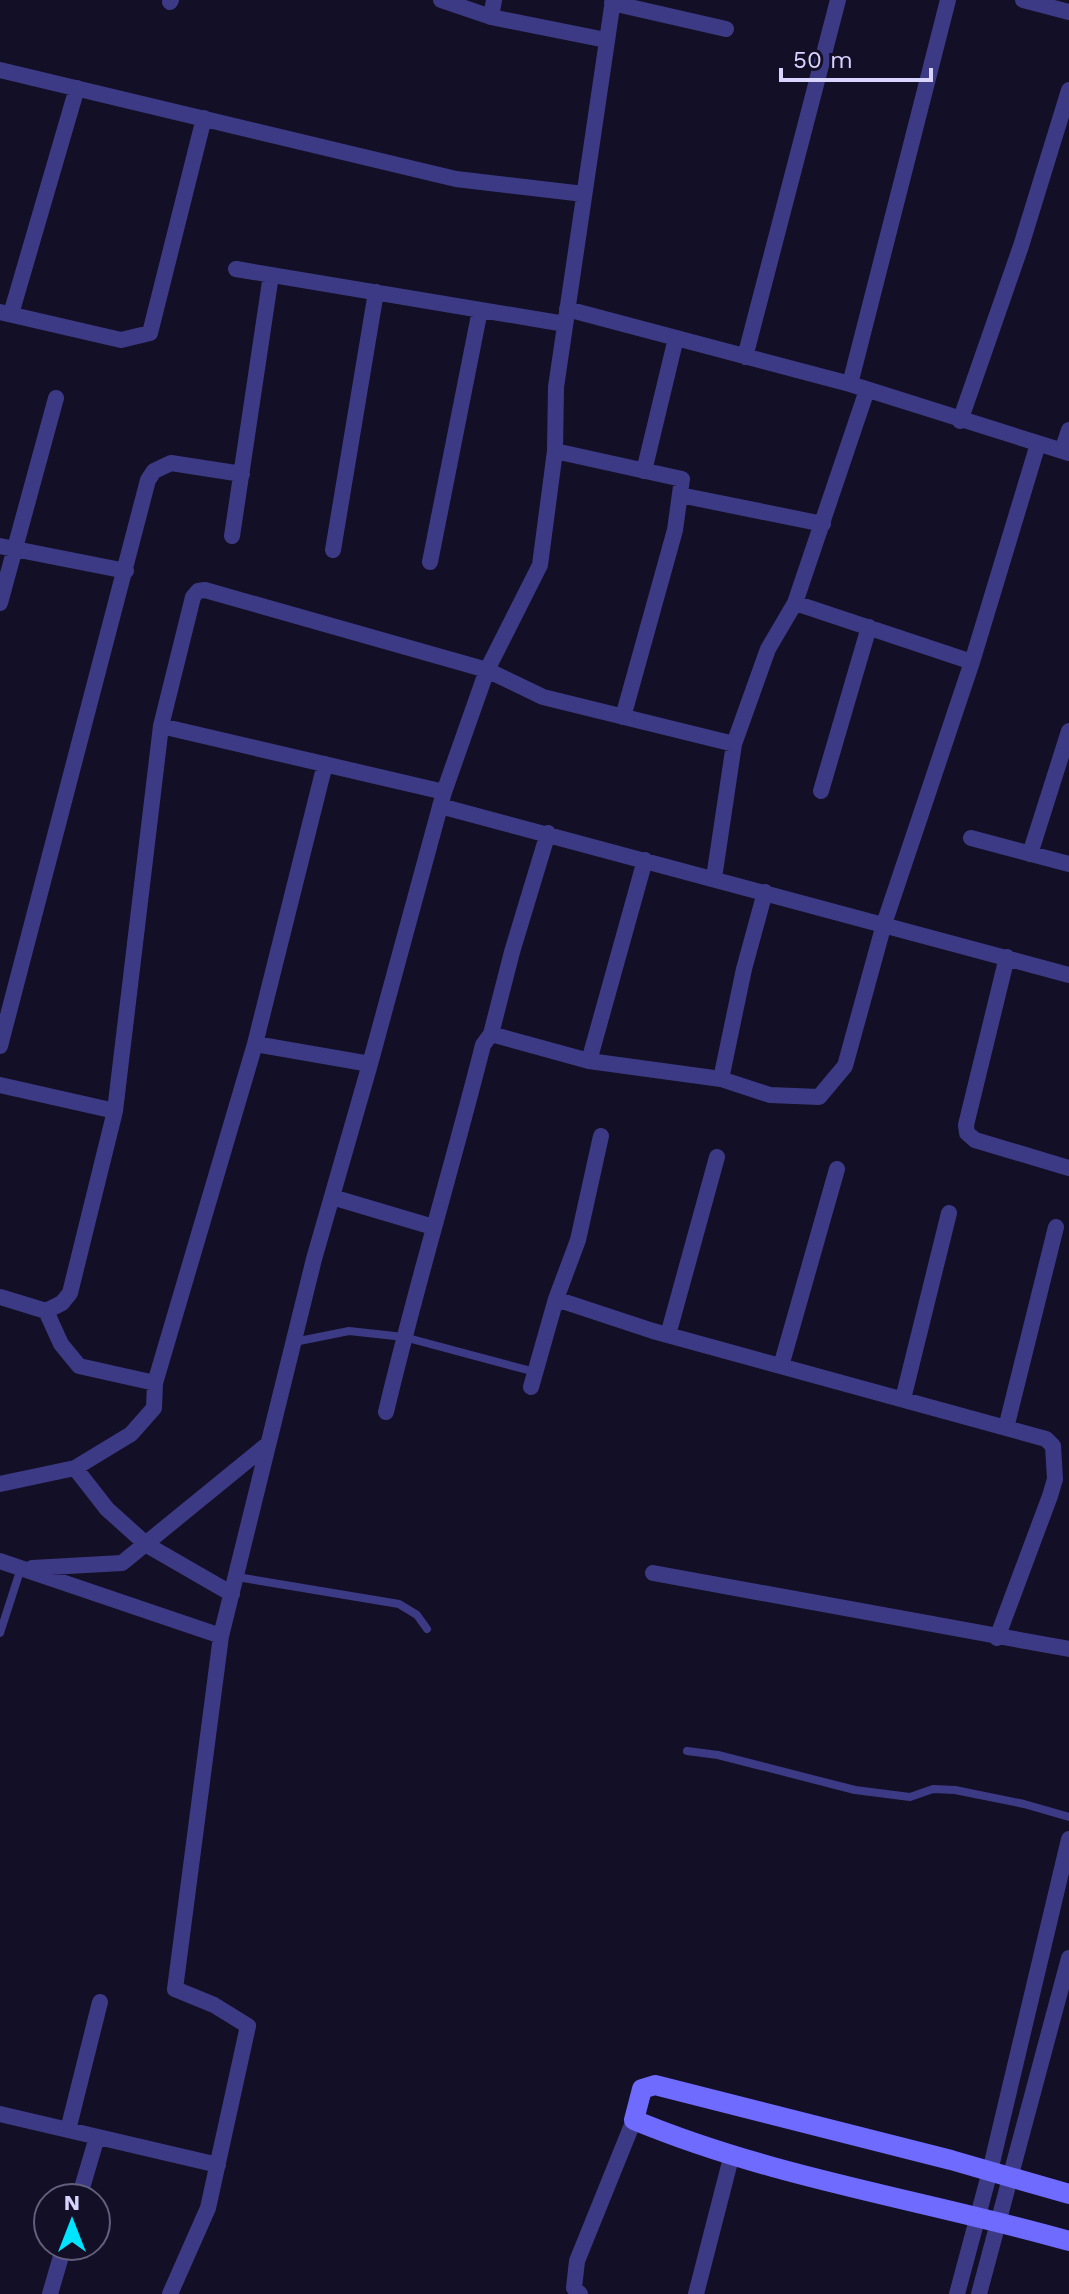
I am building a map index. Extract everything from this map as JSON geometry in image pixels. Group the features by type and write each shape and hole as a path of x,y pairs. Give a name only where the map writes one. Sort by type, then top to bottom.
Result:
{"street":[{"path":"441,0 493,8 606,40"},
{"path":"745,357 838,0"},
{"path":"850,384 948,0"},
{"path":"1023,0 1069,12"},
{"path":"170,2294 208,2208 248,2026 214,2005 175,1989 221,1636 293,1342 442,799 487,670 540,565 555,451 556,387 613,2 726,29"},
{"path":"0,70 456,179 584,194"},
{"path":"77,88 5,313 121,340 150,333 204,118"},
{"path":"960,421 1021,246 1069,90"},
{"path":"236,269 480,310 566,316 676,338 850,384 1066,452 1069,430"},
{"path":"232,536 271,275"},
{"path":"333,550 376,292"},
{"path":"430,562 480,310"},
{"path":"644,471 676,338"},
{"path":"714,878 734,744 768,649 795,603 867,390"},
{"path":"0,603 6,547 56,398"},
{"path":"491,1034 589,1061 721,1079 770,1095 819,1097 845,1066 884,924 972,662 1038,444"},
{"path":"555,451 682,479 675,530 623,717"},
{"path":"0,1046 148,480 154,471 171,463 242,474"},
{"path":"680,495 823,524"},
{"path":"6,547 126,571"},
{"path":"0,1297 46,1311 62,1303 70,1293 115,1111 161,726 193,597 198,591 205,590 487,670 543,697 734,744"},
{"path":"795,603 972,662"},
{"path":"821,791 869,627"},
{"path":"161,726 325,764 548,833 1069,975"},
{"path":"1030,854 1069,731"},
{"path":"0,1484 75,1468 131,1434 154,1408 155,1383 255,1044 325,764"},
{"path":"386,1412 483,1045 491,1034 548,833"},
{"path":"971,838 1069,864"},
{"path":"589,1061 645,860"},
{"path":"721,1079 744,969 765,892"},
{"path":"1007,957 966,1125 967,1133 975,1140 1069,1168"},
{"path":"255,1044 370,1064"},
{"path":"0,1085 115,1111"},
{"path":"533,1379 556,1299 578,1240 601,1136"},
{"path":"668,1335 717,1157"},
{"path":"781,1366 837,1169"},
{"path":"332,1197 433,1227"},
{"path":"903,1399 949,1213"},
{"path":"1006,1428 1056,1227"},
{"path":"556,1299 668,1335 1046,1439 1053,1446 1055,1479 997,1638"},
{"path":"46,1311 61,1344 79,1366 155,1383"},
{"path":"21,1568 122,1563 268,1444"},
{"path":"75,1468 107,1509 147,1545 234,1585"},
{"path":"0,1561 221,1636"},
{"path":"653,1573 1069,1649"},
{"path":"957,2294 990,2171 1069,1839"},
{"path":"979,2294 1064,1996 1069,1958"},
{"path":"1033,1989 1064,1996"},
{"path":"68,2130 100,2002"},
{"path":"580,2294 574,2288 577,2261 634,2120 642,2089 655,2085 1069,2194"},
{"path":"0,2114 218,2165"},
{"path":"634,2120 675,2137 818,2179 1069,2241"},
{"path":"84,2182 97,2137"},
{"path":"696,2294 732,2154"},
{"path":"50,2294 59,2262"}],"lane":[{"path":"293,1342 349,1331 404,1337 533,1379"},
{"path":"0,1633 21,1568"},
{"path":"234,1585 399,1604 417,1615 427,1629"},
{"path":"687,1751 718,1755 855,1790 910,1797 933,1789 955,1790 1069,1817"}]}
